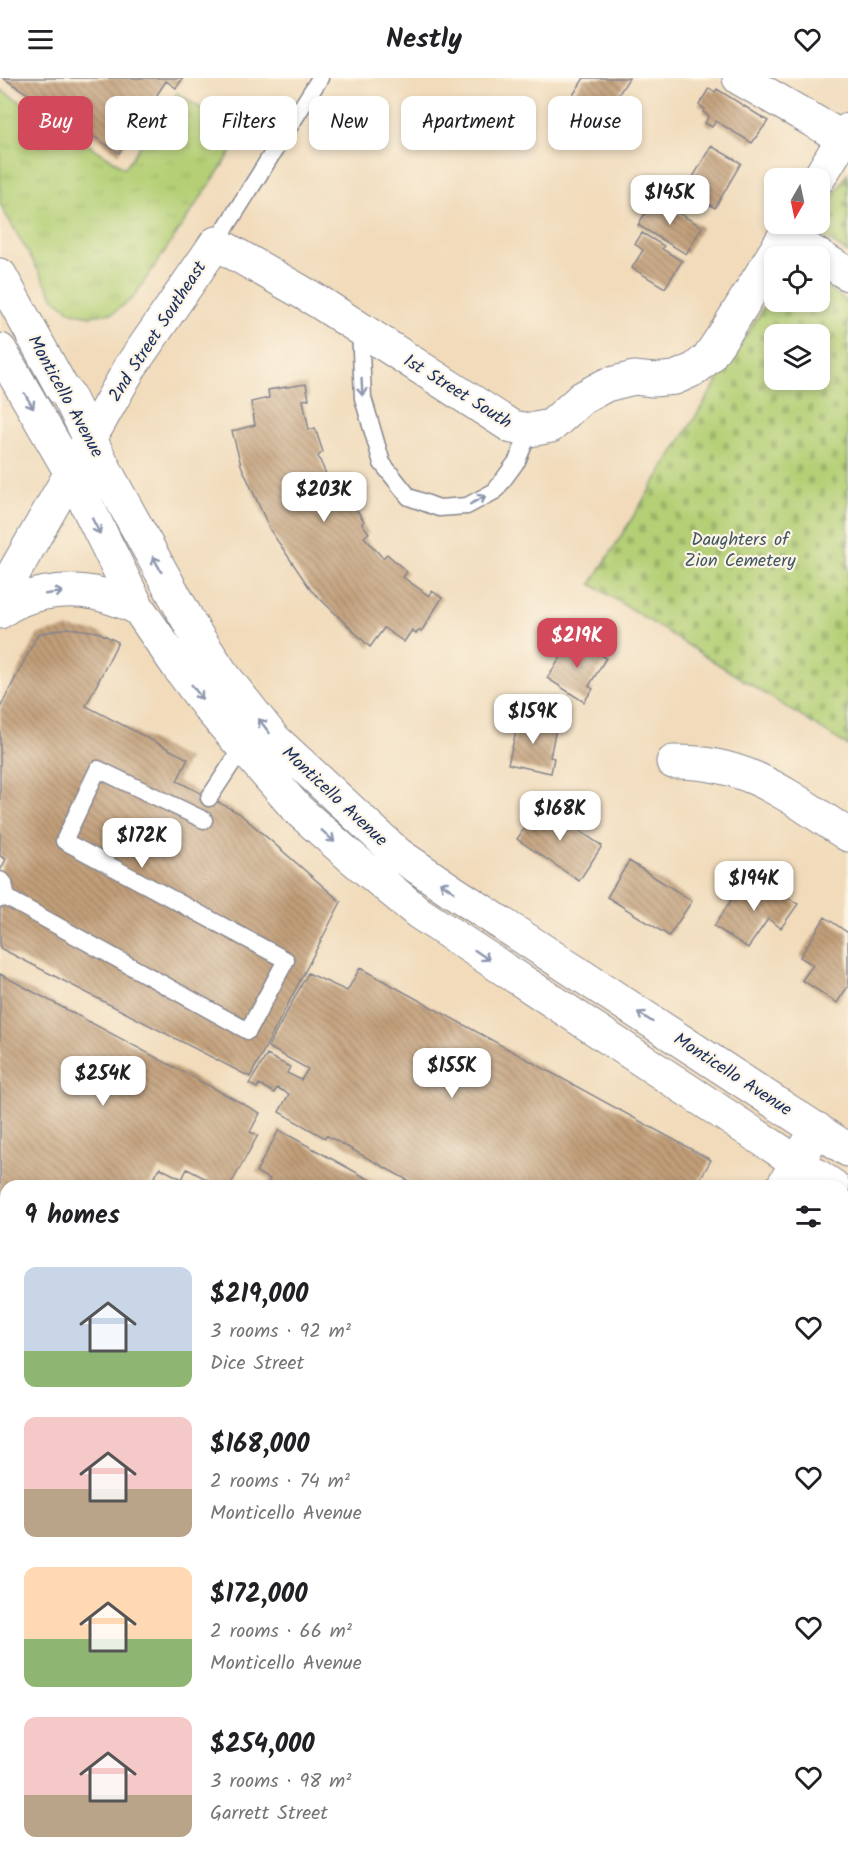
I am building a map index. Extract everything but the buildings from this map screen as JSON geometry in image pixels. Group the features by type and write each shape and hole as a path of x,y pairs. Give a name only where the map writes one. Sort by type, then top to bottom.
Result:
{"main road":[{"path":"740,78 845,134 825,168"},
{"name":"1st Street South","path":"360,328 512,427 530,430 551,426 582,398 606,385 634,378 653,380 675,378 695,369 708,358 727,330 785,234"},
{"path":"795,234 848,274"},
{"name":"2nd Street Southeast","path":"0,597 131,366 216,243 360,328"},
{"name":"Monticello Avenue","path":"0,275 195,633 273,738 398,854 848,1150"},
{"name":"Monticello Avenue","path":"0,350 71,473 138,608 177,665 242,748 297,808 350,856 419,913 790,1174 812,1180"},
{"path":"0,612 12,603 30,597 71,591 93,592 138,608"},
{"path":"673,762 694,762 730,768 764,780 848,835"},
{"path":"790,1174 817,1129"}],"lane":[{"path":"216,243 320,78"},
{"path":"360,328 363,398 382,463 409,497 439,508 467,506 495,491 517,461 530,430"},
{"path":"209,798 242,748"},
{"path":"0,880 4,883 3,898 248,1031 286,960 64,841 99,769 204,820"}],"green space":[{"path":"0,89 18,100 18,150 93,150 93,148 125,168 137,150 188,150 188,100 200,108 200,150 233,150 133,298 113,313 90,316 72,312 54,298 0,204"},
{"path":"848,173 848,253 818,234 830,234 830,201"},
{"name":"Daughters of Zion Cemetery","path":"830,290 848,302 848,746 591,584 764,307 764,312 830,312"}]}
